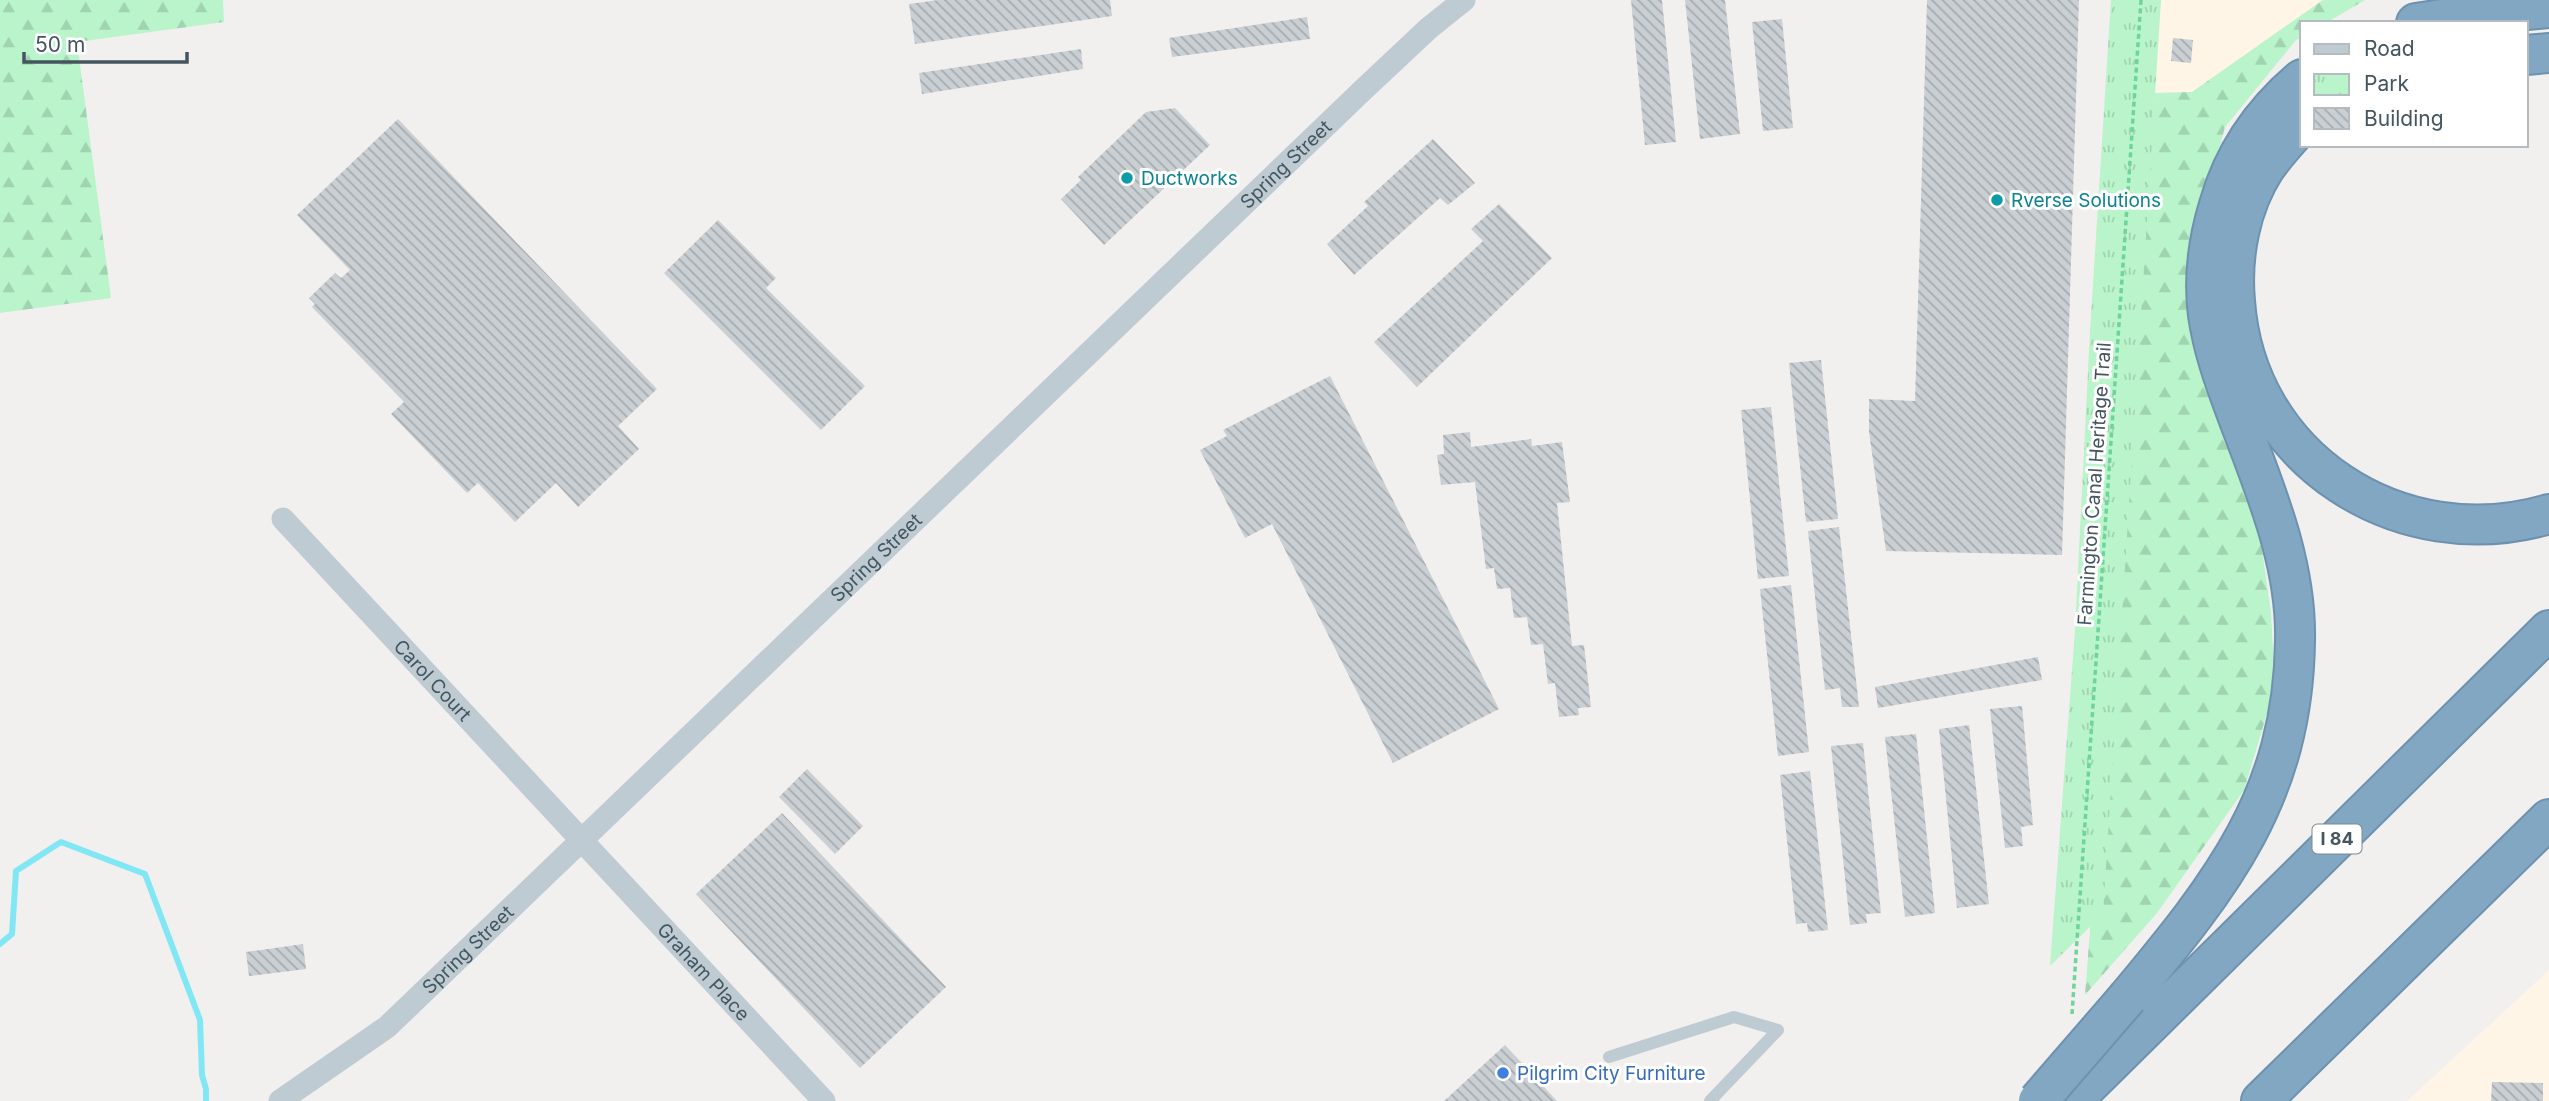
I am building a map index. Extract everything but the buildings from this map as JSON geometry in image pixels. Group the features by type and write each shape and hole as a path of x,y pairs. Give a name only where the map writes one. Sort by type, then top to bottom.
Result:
{"highway":[{"path":"2429,21 2549,8"},
{"path":"2528,55 2549,53"},
{"path":"2038,1101 2128,997 2203,904 2254,821 2271,784 2283,744 2290,706 2295,640 2288,575 2272,511 2214,346 2206,286 2207,256 2213,224 2223,190 2238,156 2260,122 2284,94 2300,81"},
{"path":"2300,126 2264,170 2249,199 2234,258 2234,298 2240,340 2261,397 2277,424 2298,449 2324,473 2358,496 2394,512 2433,521 2472,525 2506,523 2549,514"},
{"name":"I 84","path":"2071,1101 2549,630"},
{"path":"2261,1101 2549,818"}],"street":[{"name":"Spring Street","path":"280,1101 387,1027 1364,89 1429,28 1464,0"},
{"name":"Carol Court","path":"283,519 582,842"},
{"name":"Graham Place","path":"582,842 824,1101"}],"lane":[{"path":"1609,1057 1734,1017 1777,1030 1710,1101"}],"path":[{"name":"Farmington Canal Heritage Trail","path":"2075,970 2141,0"}],"shaded area":[{"path":"2161,0 2323,0 2192,92 2155,93"},
{"path":"2549,970 2549,1101 2407,1101"}],"green space":[{"path":"0,0 223,0 224,22 77,42 111,298 0,313"},
{"path":"2111,0 2161,0 2103,914 2050,966 2075,630"},
{"path":"2323,0 2365,0 2329,21 2300,21 2300,38 2225,127 2200,220 2260,535 2271,613 2275,687 2244,790 2157,913 2085,995 2155,93 2192,92"}],"waterway":[{"path":"0,944 12,934 16,871 61,842 145,874 200,1020 206,1101"}],"place":[{"name":"Ductworks","path":"1127,178"},
{"name":"Rverse Solutions","path":"1997,200"},
{"name":"Pilgrim City Furniture","path":"1503,1073"}]}
